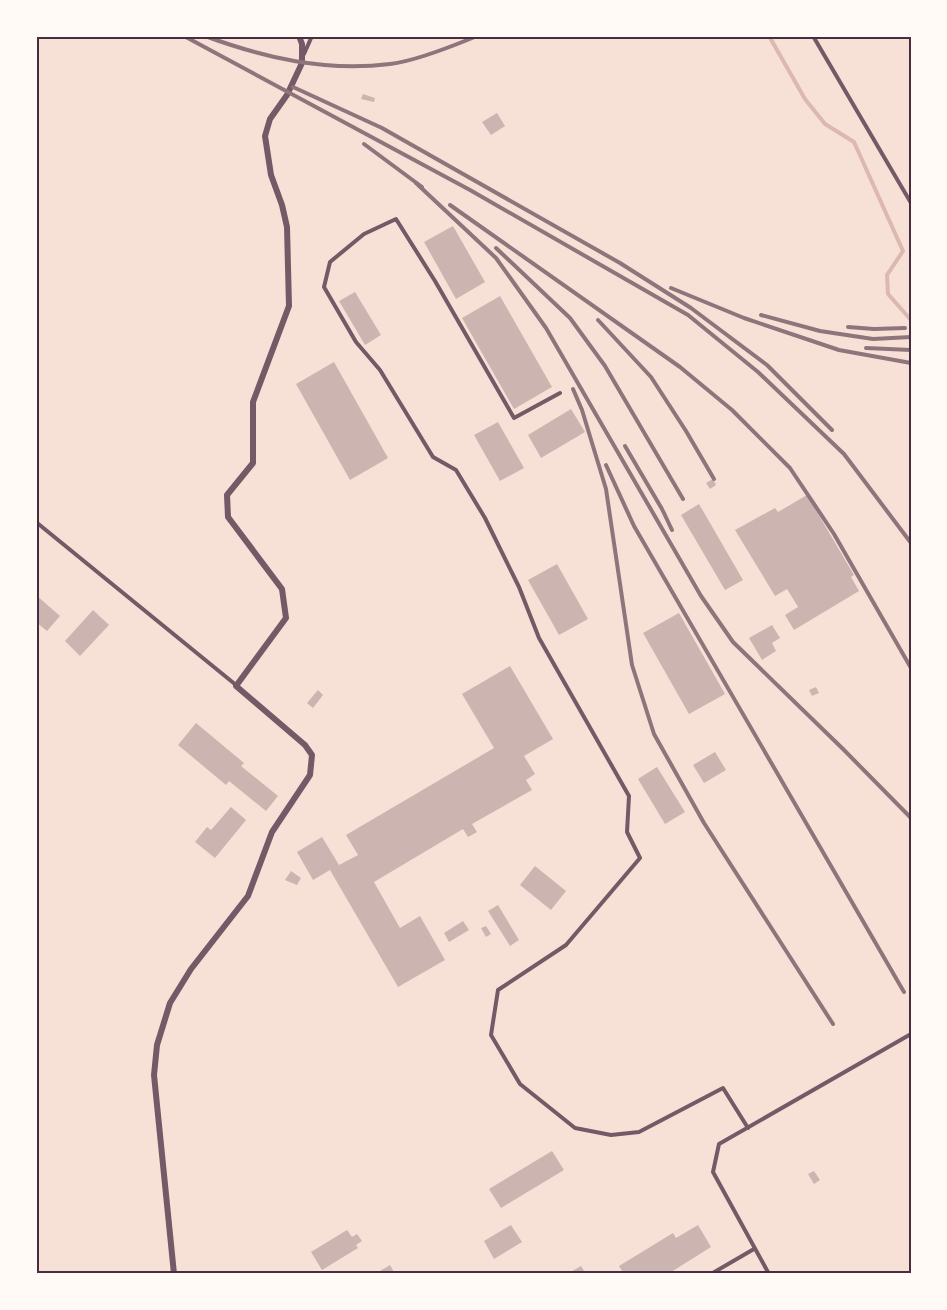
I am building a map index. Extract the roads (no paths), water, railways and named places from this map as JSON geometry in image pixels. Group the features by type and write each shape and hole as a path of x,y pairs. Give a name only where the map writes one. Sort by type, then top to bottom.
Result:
{"street":[{"path":"174,1274 154,1075 157,1045 170,1003 191,969 249,896 272,832 310,775 312,755 305,745 236,686 286,618 282,589 228,518 227,495 253,464 254,402 289,306 287,227 271,175 265,136 270,118 289,93 302,58 299,36"}],"lane":[{"path":"302,58 312,36"},
{"path":"813,36 911,203"},
{"path":"560,393 514,418 435,281 396,219 364,234 330,262 324,287 356,342 380,370 432,457 456,470 479,508 519,587 539,638 629,796 627,832 640,858 566,945 498,990 491,1035 520,1084 575,1128 611,1135 639,1132 723,1088 748,1128"},
{"path":"36,522 236,686"},
{"path":"769,1274 713,1172 719,1144 911,1034"},
{"path":"711,1274 755,1249"}],"waterway":[{"path":"769,36 805,99 825,124 854,142 903,251 887,275 888,294 911,320"}],"railway":[{"path":"184,36 470,190 688,315 758,372 844,454 911,543"},
{"path":"205,36 273,57 342,66 390,64 411,60 477,36"},
{"path":"293,87 382,128 620,263 691,308 767,365 832,430"},
{"path":"364,144 422,187"},
{"path":"416,183 496,258 546,328 701,596 733,642 911,818"},
{"path":"450,205 680,367 732,410 790,468 834,534 911,668"},
{"path":"496,248 570,318 605,366 683,499"},
{"path":"671,288 744,318 839,350 911,363"},
{"path":"761,315 820,331 873,339 911,337"},
{"path":"598,320 651,377 714,479"},
{"path":"848,327 905,328"},
{"path":"866,348 911,350"},
{"path":"573,389 582,410 606,489 632,665 654,734 704,823 833,1024"},
{"path":"625,446 672,530"},
{"path":"606,465 634,526 904,992"}]}
